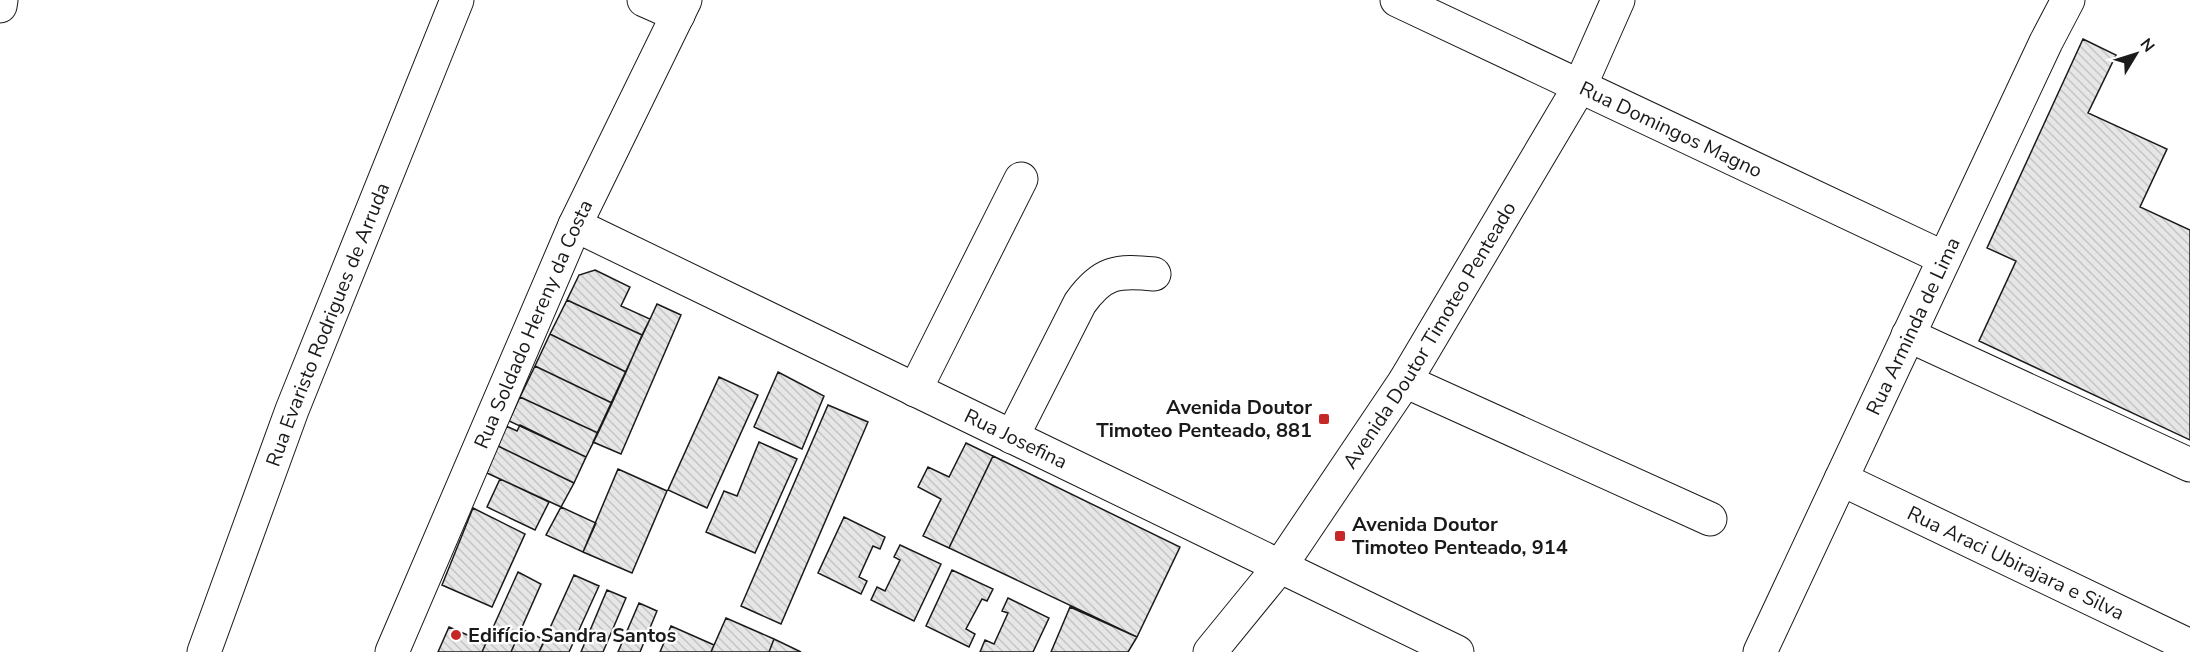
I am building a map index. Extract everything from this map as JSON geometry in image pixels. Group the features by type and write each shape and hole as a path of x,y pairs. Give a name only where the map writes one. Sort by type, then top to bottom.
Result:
{"street":[{"path":"0,6 1,0"},
{"name":"Rua Evaristo Rodrigues de Arruda","path":"204,652 292,410 457,0"},
{"path":"644,0 682,7"},
{"name":"Rua Domingos Magno","path":"1397,0 1944,258"},
{"name":"Avenida Doutor Timoteo Penteado","path":"1210,652 1281,565 1406,381 1580,86 1618,0"},
{"name":"Rua Arminda de Lima","path":"1760,652 1944,258 2068,0"},
{"name":"Rua Soldado Hereny da Costa","path":"393,652 575,225 682,7"},
{"path":"915,390 1021,178"},
{"name":"Rua Josefina","path":"575,225 1457,652"},
{"path":"1012,437 1080,303 1091,288 1109,275 1132,271 1154,274"},
{"path":"1908,335 2190,465"},
{"path":"1406,381 1710,519"},
{"name":"Rua Araci Ubirajara e Silva","path":"1841,479 2190,646"}],"building":[{"path":"2083,39 2116,55 2088,113 2167,149 2140,207 2190,230 2190,440 1979,341 2016,261 1987,248"},
{"path":"595,270 630,287 621,306 650,319 642,335 567,300 579,275"},
{"path":"567,300 642,335 626,372 550,334"},
{"path":"657,304 681,315 621,454 593,442"},
{"path":"550,334 626,372 612,403 535,366"},
{"path":"535,366 612,403 598,433 520,397"},
{"path":"778,372 824,396 802,449 754,427"},
{"path":"719,377 758,395 707,508 668,490"},
{"path":"520,397 598,433 586,457 509,421"},
{"path":"828,405 868,422 781,624 741,606"},
{"path":"520,425 586,457 574,483 496,445 506,426 517,431"},
{"path":"759,442 797,459 755,553 706,532 724,491 737,496"},
{"path":"966,443 993,456 949,548 923,536 941,499 918,487 928,467 949,477"},
{"path":"496,445 574,483 561,507 487,473"},
{"path":"993,456 1180,547 1137,637 949,548"},
{"path":"618,469 667,491 632,573 583,552"},
{"path":"500,479 549,502 535,530 487,507"},
{"path":"561,507 596,523 583,552 546,535"},
{"path":"473,508 525,534 492,607 442,585"},
{"path":"844,517 885,537 880,549 873,546 859,577 867,581 861,594 818,573"},
{"path":"900,545 941,564 914,621 871,600 877,587 885,591 900,560 894,557"},
{"path":"952,570 993,589 987,601 982,599 966,629 975,634 969,647 926,626"},
{"path":"518,572 541,584 511,652 482,652"},
{"path":"574,575 599,586 569,652 539,652"},
{"path":"607,590 626,598 603,652 581,652"},
{"path":"1008,598 1049,618 1033,652 980,652 985,640 994,644 1008,613 1002,611"},
{"path":"639,603 657,611 640,652 618,652"},
{"path":"1070,607 1137,637 1128,652 1051,652"},
{"path":"726,618 774,639 769,652 711,652"},
{"path":"671,626 714,645 711,652 660,652"},
{"name":"Edifício Sandra Santos","path":"449,627 486,643 482,652 438,652"},
{"path":"521,629 545,640 539,652 511,652"},
{"path":"774,639 801,652 769,652"}],"place":[{"name":"Avenida Doutor Timoteo Penteado, 881","path":"1324,419"},
{"name":"Avenida Doutor Timoteo Penteado, 914","path":"1340,536"},
{"name":"Edifício Sandra Santos","path":"456,635"}]}
